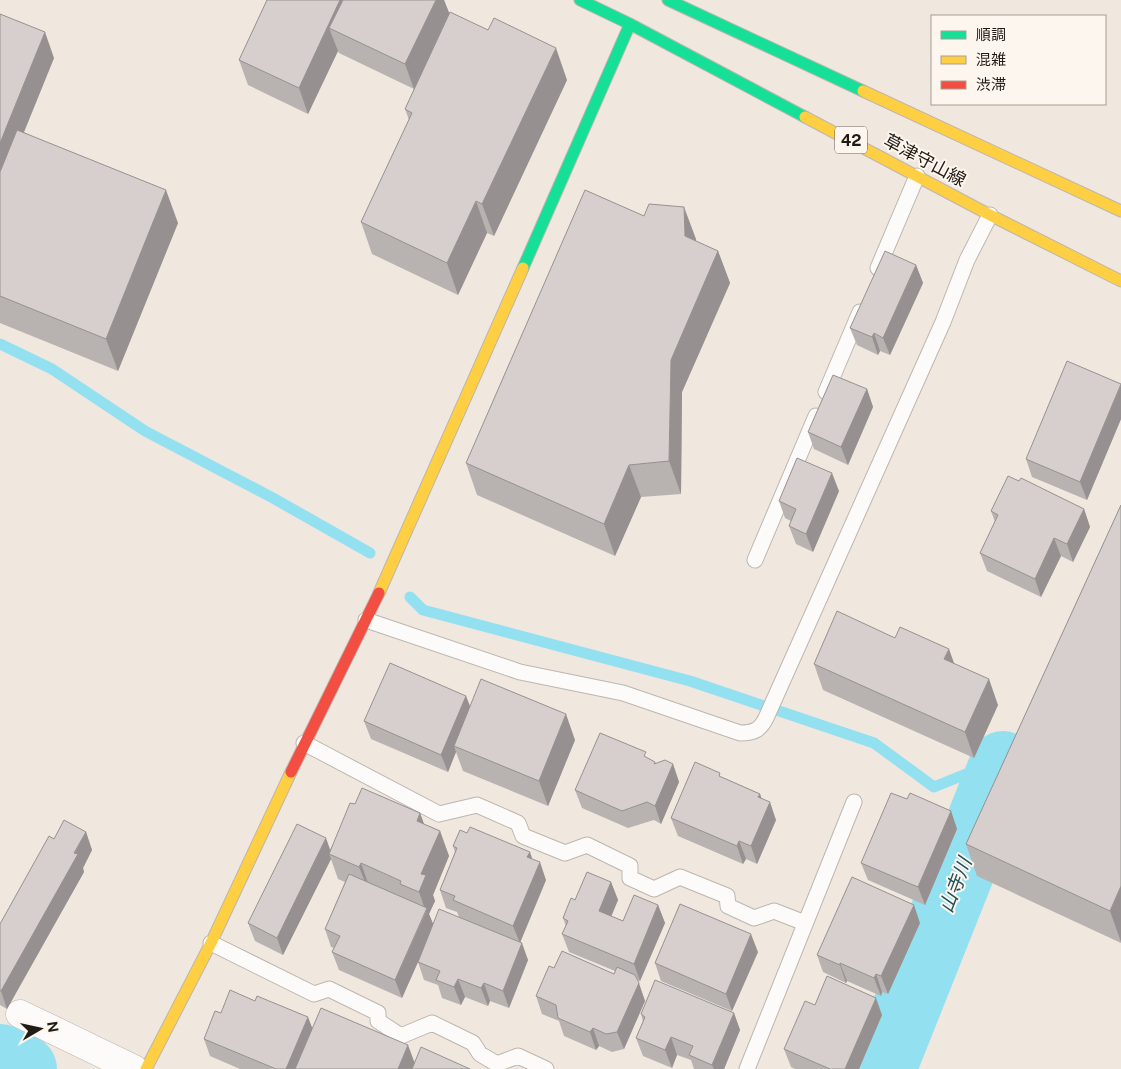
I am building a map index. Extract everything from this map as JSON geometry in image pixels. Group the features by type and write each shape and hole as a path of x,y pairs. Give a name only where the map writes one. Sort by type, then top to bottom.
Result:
{"street":[{"name":"草津守山線","path":"580,0 630,24 990,215 1121,281"},
{"name":"草津守山線","path":"668,0 1121,211"},
{"path":"146,1069 210,943 304,743 366,620 630,24"},
{"path":"20,1014 134,1069"}],"lane":[{"path":"755,560 917,176"},
{"path":"366,620 520,672 623,693 740,733 754,733 762,726 766,718 939,331 968,260 990,215"},
{"path":"304,743 440,814 477,805 518,823 522,836 565,853 587,846 630,866 630,878 654,889 680,877 727,896 728,906 754,918 774,910 805,923"},
{"path":"747,1069 854,802"},
{"path":"210,943 314,994 329,989 378,1013 378,1022 401,1036 432,1023 473,1043 480,1054 498,1064 518,1056 546,1069"}],"building":[{"path":"267,0 340,0 299,88 239,60"},
{"path":"343,0 436,0 405,64 329,28"},
{"path":"450,12 488,30 494,18 556,48 482,204 476,201 447,263 361,222 412,113 405,109"},
{"path":"0,14 45,32 0,143"},
{"path":"17,130 166,190 106,339 0,296 0,172"},
{"path":"585,190 644,216 649,204 684,207 685,236 718,251 671,360 669,461 629,465 604,524 466,463"},
{"path":"885,251 916,265 883,338 874,333 872,337 850,328"},
{"path":"1067,361 1121,384 1080,482 1026,459"},
{"path":"833,375 867,389 841,447 808,432"},
{"path":"797,458 832,473 806,534 789,526 796,509 779,501"},
{"path":"1008,476 1019,481 1021,478 1084,509 1067,544 1054,538 1035,579 980,553 998,515 991,511"},
{"path":"1121,505 1121,886 1110,911 966,844"},
{"path":"837,611 895,638 900,627 949,649 944,659 989,679 965,732 814,664"},
{"path":"390,663 466,696 441,755 364,721"},
{"path":"481,679 566,714 539,781 454,746"},
{"path":"600,733 646,752 644,756 655,762 654,764 665,760 673,764 655,806 647,802 622,811 575,790"},
{"path":"695,762 720,773 719,776 760,794 758,797 770,802 751,846 739,841 737,846 671,818"},
{"path":"362,788 420,813 417,821 440,831 421,874 426,875 419,892 400,884 401,881 361,863 359,867 329,854 350,803 355,804"},
{"path":"891,793 907,799 910,793 951,811 918,887 861,863"},
{"path":"64,820 86,832 74,853 78,854 0,991 0,924 49,836 54,839"},
{"path":"297,824 326,838 277,938 248,923"},
{"path":"470,827 530,852 527,857 540,862 513,926 453,900 455,896 440,890 457,848 453,846 460,830 467,833"},
{"path":"587,872 611,882 599,911 623,921 634,895 658,905 634,964 562,934 568,921 563,918 571,898 575,900"},
{"path":"349,874 427,908 395,980 332,952 340,936 325,929"},
{"path":"852,877 914,905 881,976 876,974 874,978 817,955"},
{"path":"680,904 751,934 726,994 655,963"},
{"path":"439,909 522,943 503,991 484,983 481,988 458,979 454,987 436,980 440,971 418,962"},
{"path":"562,951 614,974 617,967 635,975 639,983 617,1032 606,1034 593,1028 590,1032 558,1018 556,1005 536,996 549,966 554,968"},
{"path":"827,976 876,998 845,1069 830,1069 784,1049 805,1001 815,1005"},
{"path":"655,980 734,1013 712,1065 689,1055 693,1046 671,1037 665,1050 636,1038 645,1017 641,1014"},
{"path":"230,990 255,1001 257,996 308,1017 286,1069 276,1069 204,1039 215,1011 221,1013"},
{"path":"321,1008 408,1045 398,1069 295,1069"},
{"path":"421,1047 470,1069 412,1069"}],"waterway":[{"path":"0,344 52,369 145,431 273,498 370,553"},
{"path":"410,597 423,610 690,681 874,743 934,787 966,774 995,783"},
{"name":"山寺川","path":"882,1069 1003,765"},
{"path":"0,1058 23,1069"}],"traffic: fast":[{"path":"580,0 630,24 805,117"},
{"path":"668,0 863,91"},
{"path":"523,268 630,24"}],"traffic: slow":[{"path":"863,91 1121,211"},
{"path":"805,117 990,215 1121,281"},
{"path":"379,593 523,268"},
{"path":"146,1069 211,943 291,772"}],"traffic: jam":[{"path":"291,772 379,593"}]}
